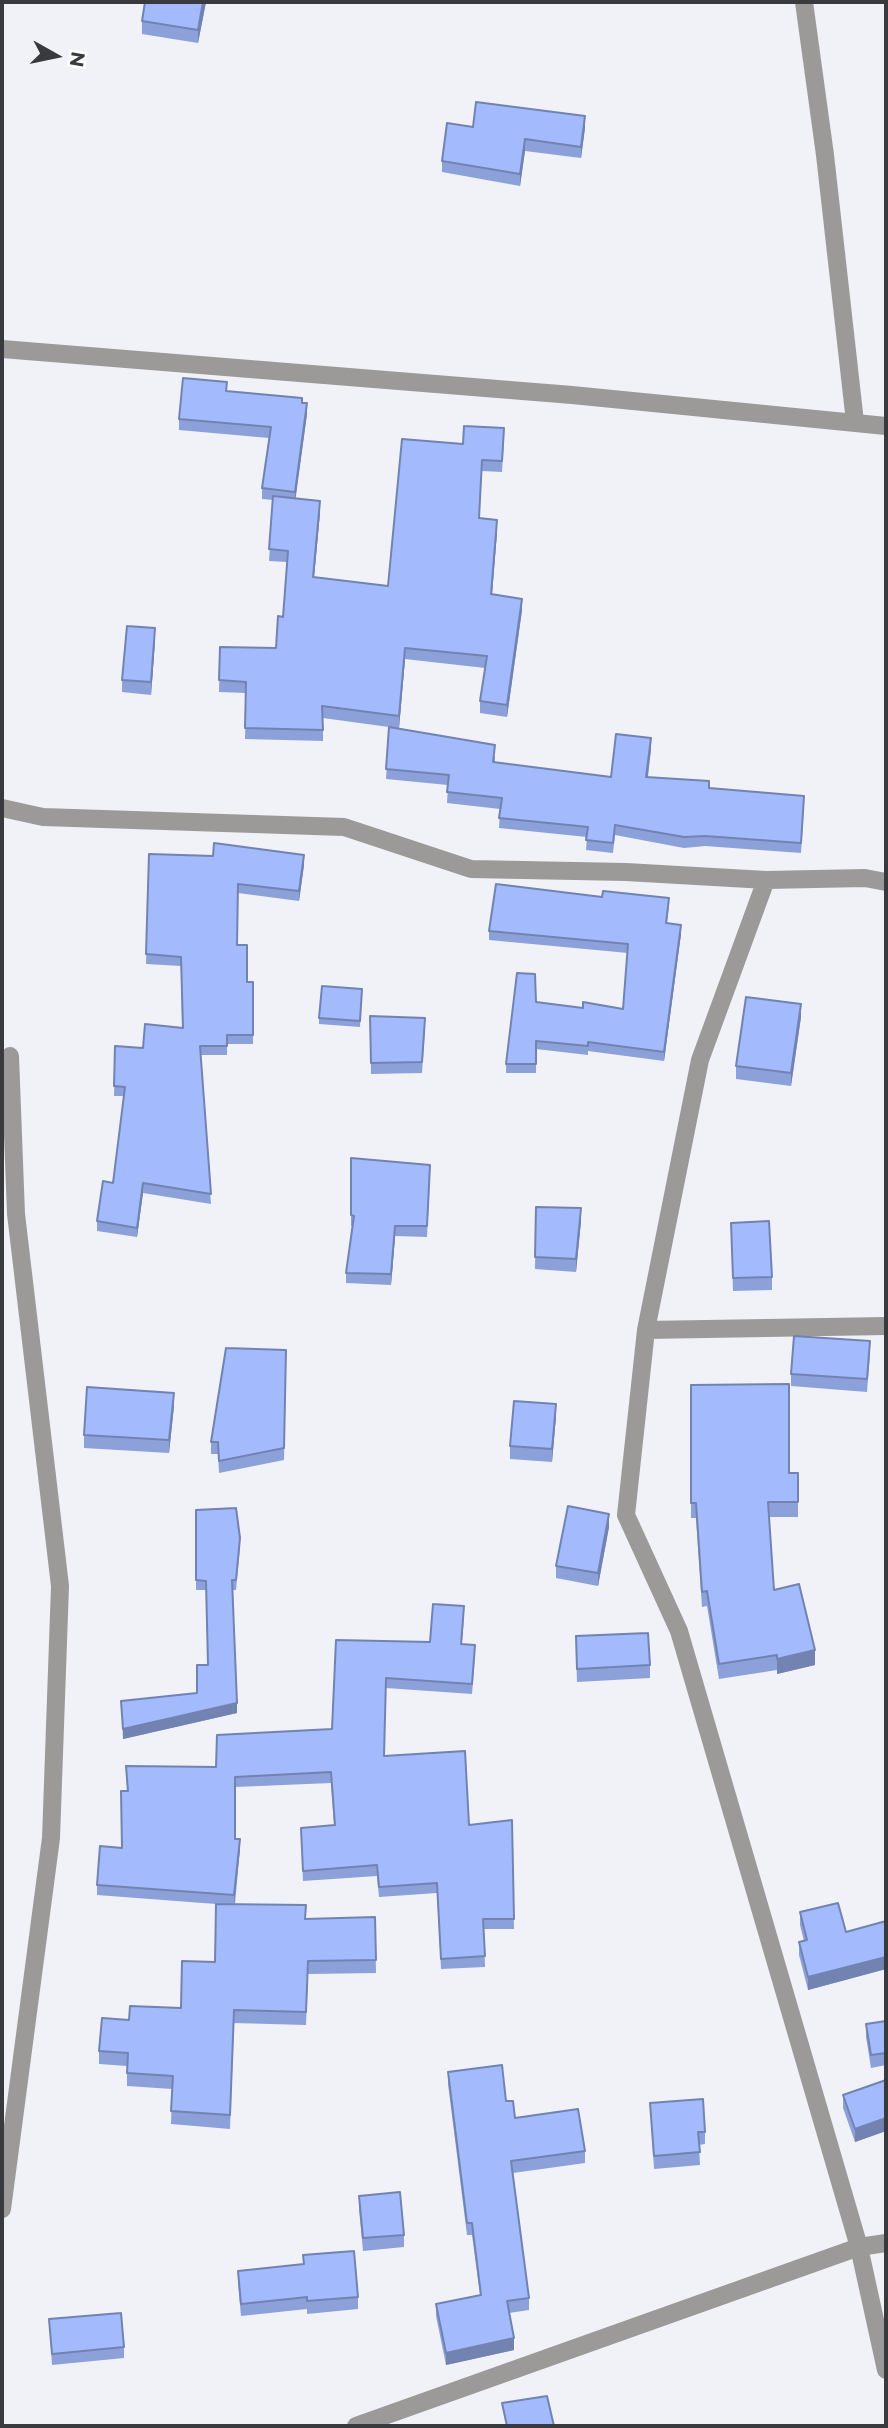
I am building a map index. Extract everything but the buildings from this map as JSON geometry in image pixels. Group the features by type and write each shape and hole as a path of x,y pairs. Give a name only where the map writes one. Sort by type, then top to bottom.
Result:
{"street":[{"path":"804,2 825,155 855,422"},
{"path":"2,349 572,395 886,426"},
{"path":"2,808 43,817 344,827 471,869 626,872 766,880 865,878 886,882"},
{"path":"766,880 701,1060 646,1330 626,1516 678,1631 859,2247 886,2370"},
{"path":"2,2209 51,1838 60,1586 16,1214 10,1056"},
{"path":"646,1330 886,1326"},
{"path":"356,2426 859,2247 886,2243"}]}
